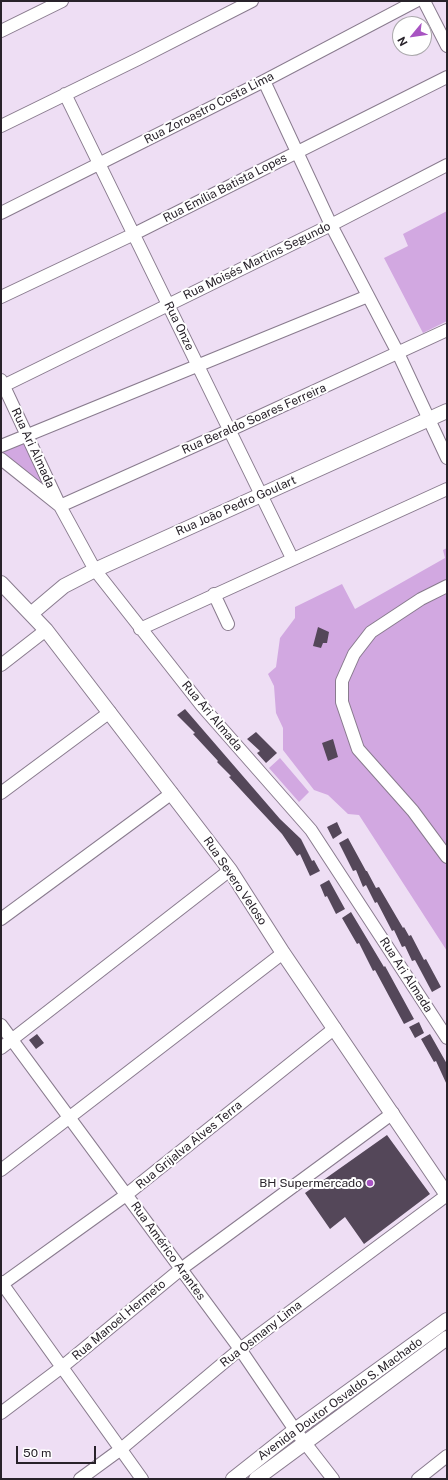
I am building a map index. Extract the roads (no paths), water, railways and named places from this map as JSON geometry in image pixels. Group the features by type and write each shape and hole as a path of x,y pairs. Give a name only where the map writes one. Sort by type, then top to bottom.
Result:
{"street":[{"path":"1,31 62,1"},
{"path":"1,126 138,60 252,1"},
{"name":"Rua Zoroastro Costa Lima","path":"1,213 264,81 416,1"},
{"path":"424,1 447,46"},
{"name":"Rua Emília Batista Lopes","path":"1,297 134,234 447,77"},
{"path":"264,81 331,225 398,353 447,458"},
{"name":"Rua Onze","path":"65,94 292,558"},
{"name":"Rua Moisés Martins Segundo","path":"2,384 331,225 447,165"},
{"path":"1,446 27,434 368,296"},
{"name":"Rua Beraldo Soares Ferreira","path":"60,506 447,330"},
{"name":"Rua Ari Almada","path":"2,384 60,506 95,570 202,706 311,830 447,1038"},
{"name":"Rua João Pedro Goulart","path":"32,613 64,586 95,570 447,412"},
{"path":"1,459 60,506"},
{"path":"140,629 292,558 447,489"},
{"name":"Rua Severo Veloso","path":"1,583 32,613 46,630 230,870 447,1195"},
{"path":"447,586 422,599 371,632 354,654 342,681 342,702 358,748 413,811 447,857"},
{"path":"214,594 228,624"},
{"path":"1,665 46,630"},
{"path":"1,793 110,712"},
{"path":"1,919 172,793"},
{"path":"1,1048 230,870"},
{"path":"1,1170 70,1119 284,953"},
{"name":"Rua Américo Arantes","path":"1,1025 240,1349 295,1430 332,1479"},
{"name":"Rua Grijalva Alves Terra","path":"1,1284 126,1195 335,1028"},
{"name":"Rua Manoel Hermeto","path":"1,1413 62,1367 180,1269 393,1114"},
{"name":"Rua Osmany Lima","path":"80,1479 121,1448 240,1349 447,1195"},
{"path":"1,1284 142,1479"},
{"name":"Avenida Doutor Osvaldo S. Machado","path":"233,1479 295,1430 447,1320"},
{"path":"256,1479 447,1338"},
{"path":"418,1479 447,1456"}],"place":[{"name":"BH Supermercado","path":"370,1183"}]}
